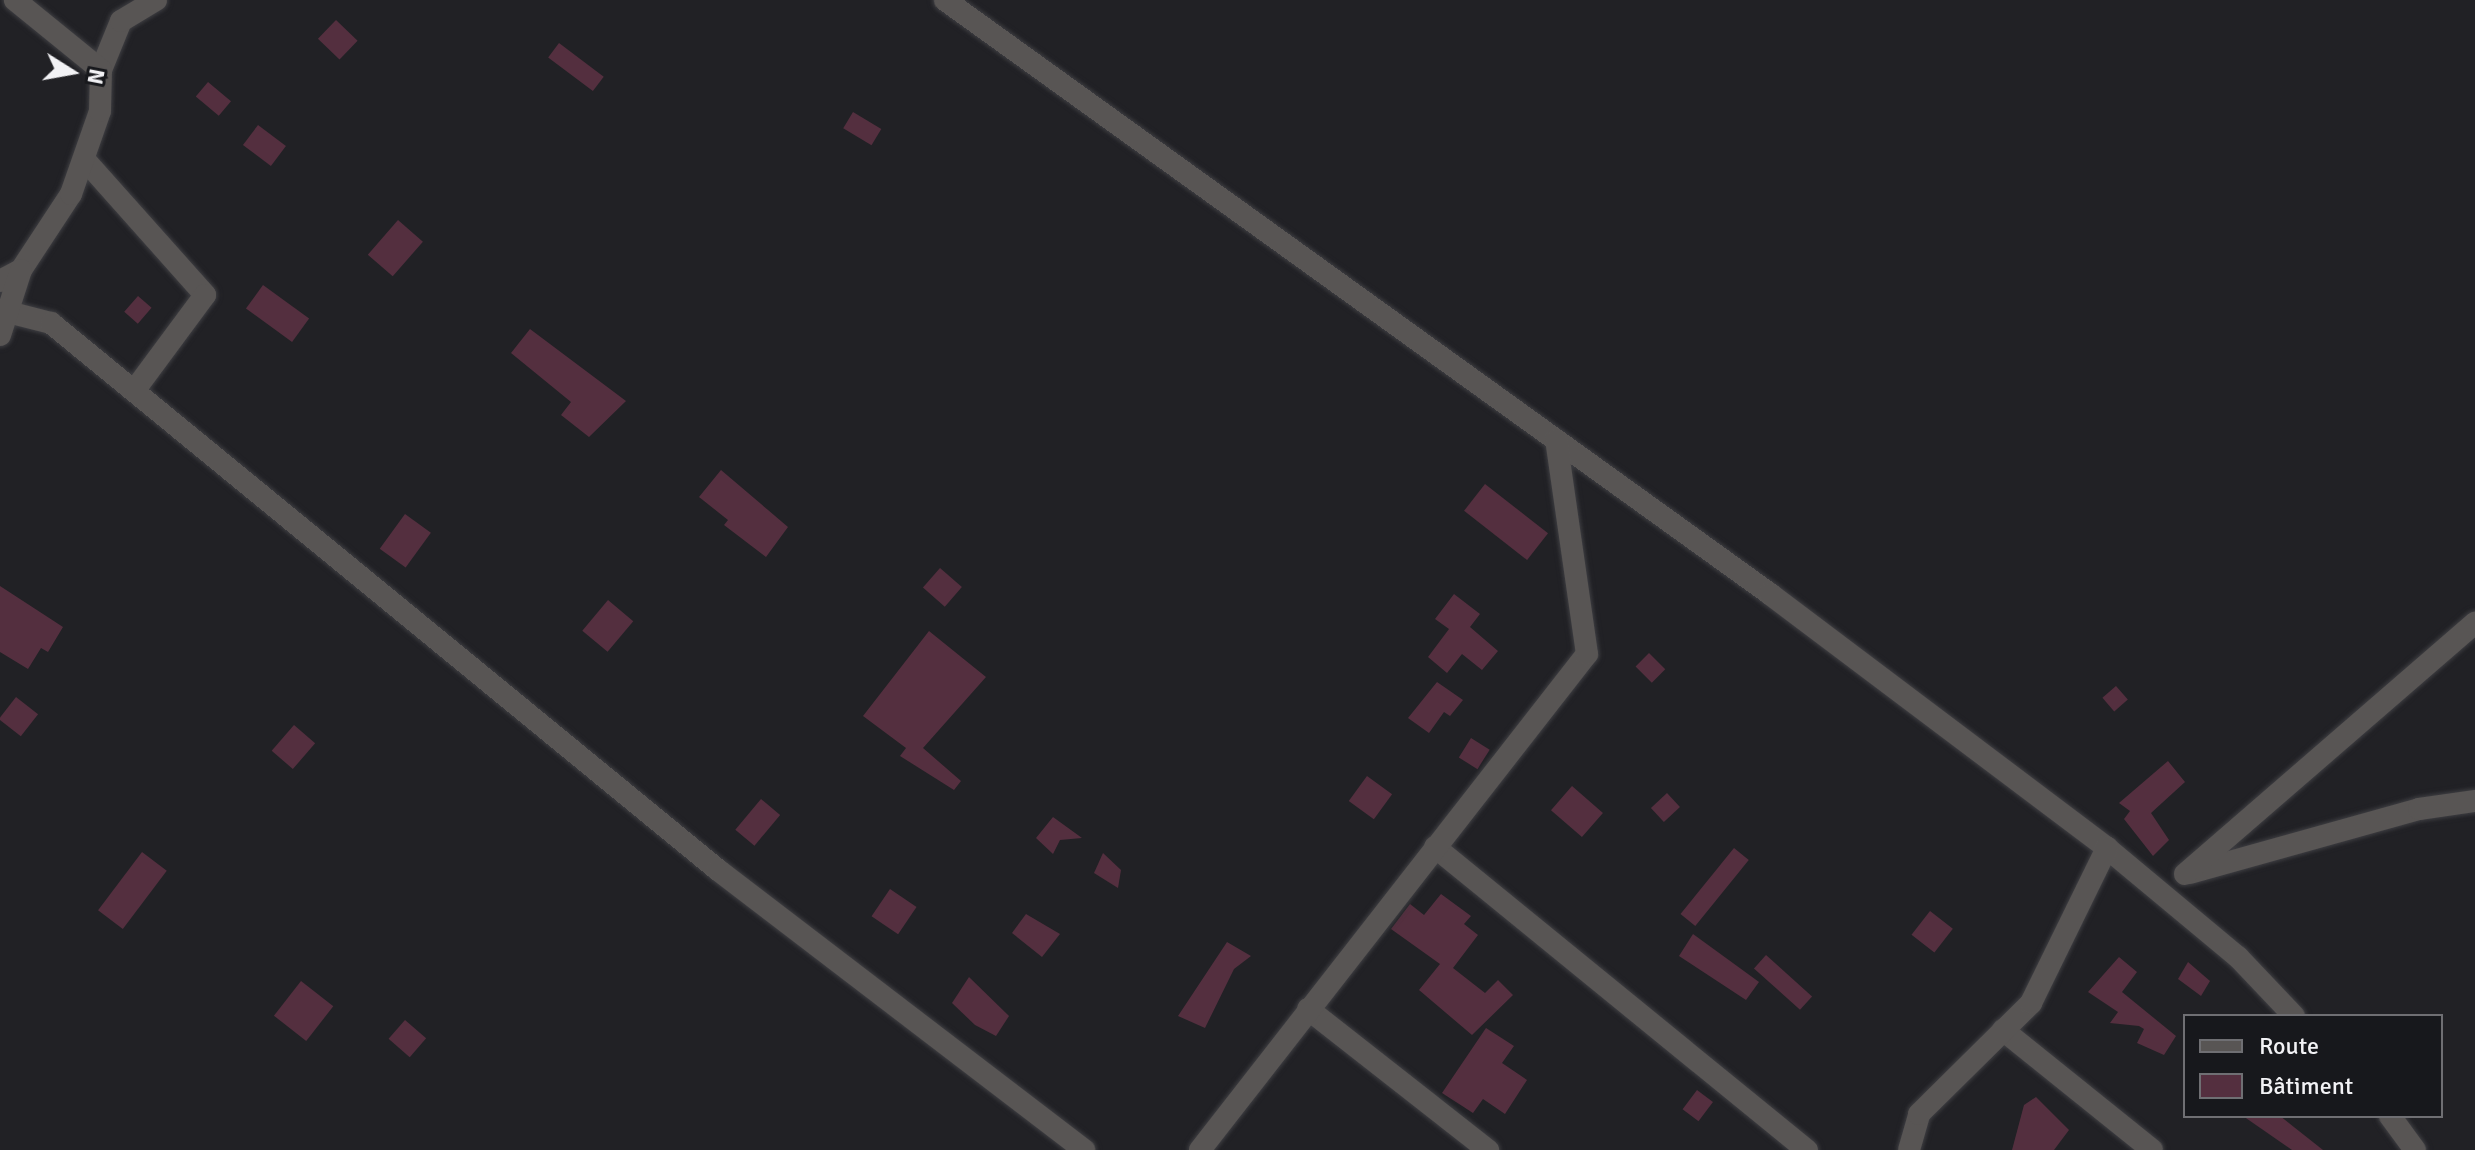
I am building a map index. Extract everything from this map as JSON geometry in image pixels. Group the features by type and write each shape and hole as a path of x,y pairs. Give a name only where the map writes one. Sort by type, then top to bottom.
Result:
{"street":[{"path":"15,0 101,70"},
{"path":"0,335 4,311 21,270 71,194 100,111 101,70 121,21 156,0"},
{"path":"945,0 974,5 2107,848 2161,889 2292,1014"},
{"path":"84,159 205,295 134,391"},
{"path":"0,281 21,270"},
{"path":"4,311 51,323 718,870 1084,1150"},
{"path":"1200,1150 1587,654 1556,440"},
{"path":"2161,889 2185,874 2475,623"},
{"path":"2185,874 2419,809 2475,801"},
{"path":"1435,847 1807,1150"},
{"path":"1909,1150 1919,1114 2031,1003 2107,848"},
{"path":"1308,1009 1488,1150"},
{"path":"2003,1030 2152,1150"},
{"path":"2391,1118 2415,1150"}],"building":[{"path":"336,20 358,41 340,60 318,39"},
{"path":"559,43 604,77 593,91 548,57"},
{"path":"208,82 231,101 219,116 196,97"},
{"path":"853,112 881,129 872,145 843,128"},
{"path":"258,125 286,146 271,166 243,145"},
{"path":"398,220 423,242 393,276 368,255"},
{"path":"263,285 309,319 292,342 246,308"},
{"path":"138,296 152,308 138,324 124,312"},
{"path":"530,329 626,401 589,437 561,415 571,402 511,353"},
{"path":"721,470 788,527 766,557 724,525 728,520 699,497"},
{"path":"1485,484 1548,533 1527,560 1464,511"},
{"path":"405,514 431,533 406,568 380,549"},
{"path":"940,568 962,587 945,607 923,588"},
{"path":"0,586 63,627 48,652 41,648 28,669 0,652"},
{"path":"1454,594 1480,614 1470,627 1498,651 1482,670 1462,654 1447,673 1428,657 1449,629 1435,619"},
{"path":"608,600 633,621 608,652 582,631"},
{"path":"929,631 986,677 923,748 961,781 954,790 900,756 906,748 863,716"},
{"path":"1649,653 1665,669 1652,683 1636,666"},
{"path":"1437,682 1463,700 1450,716 1444,712 1429,733 1408,718"},
{"path":"2116,686 2128,700 2114,711 2102,698"},
{"path":"16,697 38,714 21,736 0,720"},
{"path":"294,725 315,743 293,769 272,751"},
{"path":"1471,738 1490,750 1477,769 1459,758"},
{"path":"2168,761 2185,782 2151,813 2169,840 2153,856 2124,819 2130,811 2119,803"},
{"path":"1367,776 1392,794 1374,819 1349,801"},
{"path":"1572,786 1603,813 1582,837 1551,810"},
{"path":"1667,793 1680,807 1664,822 1651,808"},
{"path":"761,799 780,815 754,846 735,830"},
{"path":"1053,817 1082,838 1060,840 1053,854 1036,838"},
{"path":"1734,848 1749,860 1695,926 1681,914"},
{"path":"142,852 167,871 123,929 98,910"},
{"path":"1103,853 1121,870 1118,888 1094,873"},
{"path":"890,889 917,907 898,934 872,916"},
{"path":"1441,894 1471,916 1464,924 1478,935 1453,968 1485,993 1498,980 1513,995 1472,1035 1419,990 1440,964 1391,929 1410,904 1424,915"},
{"path":"1930,911 1953,929 1934,952 1912,935"},
{"path":"1026,914 1060,934 1042,957 1012,933"},
{"path":"1693,934 1759,982 1746,1000 1679,956"},
{"path":"1227,942 1251,956 1234,969 1205,1028 1178,1016"},
{"path":"1766,955 1812,996 1800,1010 1754,968"},
{"path":"2119,957 2137,972 2122,992 2176,1036 2164,1055 2137,1043 2144,1029 2139,1026 2110,1023 2118,1012 2088,992"},
{"path":"2188,962 2210,981 2201,996 2178,979"},
{"path":"969,977 1009,1016 996,1036 975,1025 952,1003"},
{"path":"301,981 333,1006 306,1041 274,1016"},
{"path":"405,1020 426,1038 410,1057 389,1039"},
{"path":"1486,1028 1514,1046 1502,1063 1527,1080 1505,1114 1483,1099 1473,1113 1442,1093"},
{"path":"1697,1090 1713,1102 1699,1121 1683,1109"},
{"path":"2036,1097 2069,1130 2054,1150 2012,1150 2024,1105"},
{"path":"2246,1118 2283,1118 2323,1150 2292,1150"}]}
